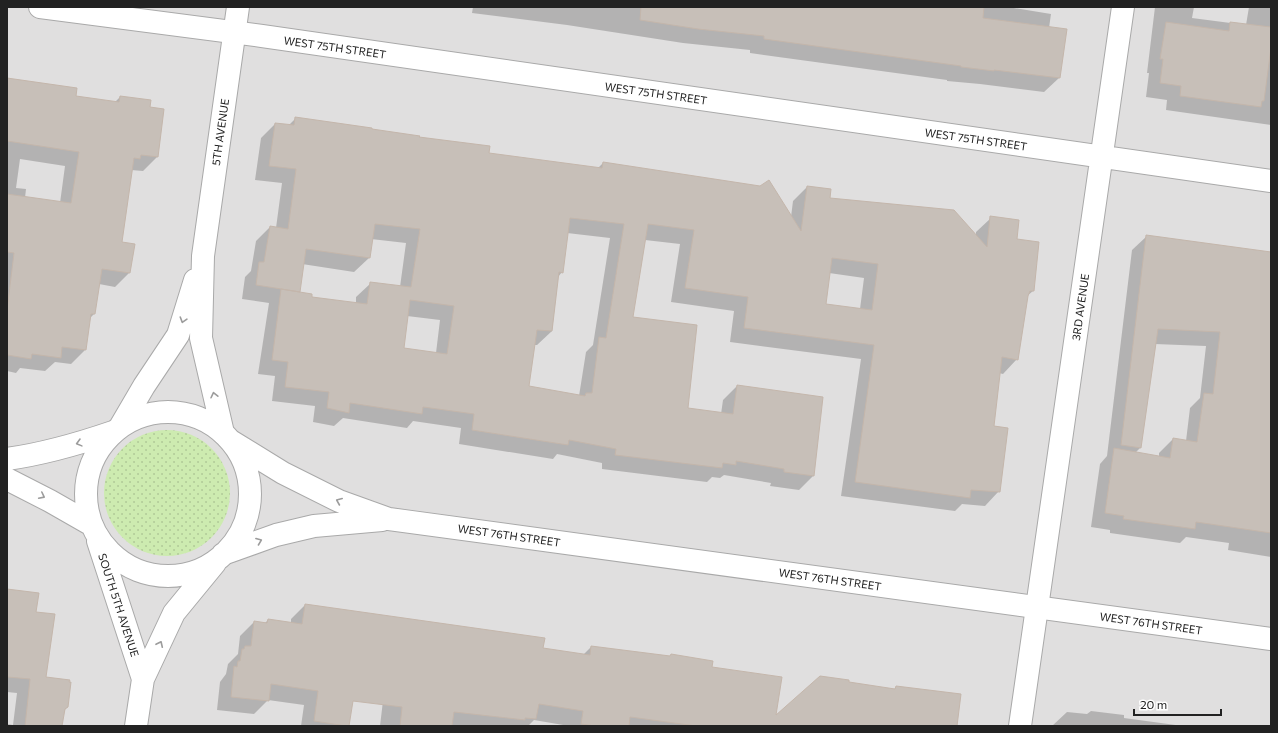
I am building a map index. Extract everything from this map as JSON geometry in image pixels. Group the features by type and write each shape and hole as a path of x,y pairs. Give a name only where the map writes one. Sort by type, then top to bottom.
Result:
{"street":[{"name":"WEST 75TH STREET","path":"40,7 234,32 1271,181"},
{"name":"5TH AVENUE","path":"227,437 201,338 202,256 238,7"},
{"name":"3RD AVENUE","path":"1020,726 1123,7"},
{"name":"5TH AVENUE","path":"118,429 144,386 178,335 202,256"},
{"name":"WEST 76TH STREET","path":"118,429 140,416 162,412 184,413 205,421 227,437 283,472 339,501 389,519 1271,639"},
{"path":"7,459 30,456 82,443 118,429"},
{"name":"SOUTH 5TH AVENUE","path":"118,429 98,450 88,474 86,500 93,528 143,680"},
{"name":"SOUTH 5TH AVENUE","path":"136,726 143,680 174,613 239,535 248,512 250,487 244,462 227,437"},
{"path":"7,479 50,500 93,528 108,550 122,562 150,573 174,575 195,572 221,556"},
{"name":"WEST 76TH STREET","path":"221,556 276,535 314,526 389,519"}],"shaded area":[{"path":"7,7 1271,7 1271,726 7,726"}],"green space":[{"path":"173,430 197,437 212,448 223,463 229,481 229,505 223,523 212,538 197,549 179,555 161,556 137,549 122,538 111,523 105,505 104,487 111,463 122,448 137,437 155,431"}],"building":[{"path":"641,7 984,7 983,18 1067,29 1060,78 961,67 764,39 764,36 698,29 640,20"},
{"path":"1166,22 1229,31 1230,22 1271,27 1271,48 1264,101 1262,101 1261,107 1180,96 1181,86 1160,83 1163,59 1160,59"},
{"path":"7,78 77,88 76,96 119,102 120,96 151,100 150,107 164,109 158,157 141,155 140,159 134,158 122,242 135,244 130,273 102,269 95,314 91,314 86,350 62,347 61,358 32,354 31,359 7,355 7,310 14,253 7,252 7,194 71,203 79,152 7,141"},
{"path":"295,117 420,136 419,137 490,146 489,153 602,168 603,162 760,186 769,180 801,231 807,186 831,189 830,198 954,210 987,247 990,216 1019,220 1017,239 1039,242 1034,291 1030,291 1028,296 1018,360 1002,357 994,426 1008,428 1000,492 971,490 970,498 855,482 874,345 744,328 748,297 685,288 694,230 648,224 633,317 697,325 688,408 733,414 737,385 823,397 814,476 784,472 784,469 736,461 736,465 723,463 722,468 615,455 616,449 569,440 568,445 472,430 474,414 423,407 422,414 350,403 349,413 327,408 329,392 285,387 288,362 272,360 281,289 312,294 312,297 367,304 370,282 411,287 420,229 375,224 370,258 306,249 300,292 256,285 259,262 264,262 270,226 288,229 296,169 269,166 275,123 294,125","holes":["570,218 624,224 606,338 599,337 592,393 586,393 585,396 529,386 537,330 552,331 559,272 563,273","832,258 878,264 872,310 826,304","410,300 454,306 447,354 404,348"]},
{"path":"1146,235 1271,252 1271,533 1196,522 1195,529 1123,519 1124,516 1105,513 1114,448 1170,458 1173,438 1197,442 1204,393 1213,394 1220,332 1158,329 1141,448 1121,445"},
{"path":"7,589 39,593 36,612 55,614 46,677 70,680 69,682 71,682 68,707 65,709 62,726 25,726 30,679 7,677"},
{"path":"305,604 545,638 543,648 590,655 591,646 670,656 671,654 713,661 712,667 782,677 776,715 820,676 895,689 896,686 961,694 957,726 696,726 630,717 629,726 595,726 581,724 583,711 539,704 536,719 525,718 525,720 454,712 452,726 400,726 402,707 353,701 349,726 346,726 314,721 318,691 271,684 269,701 231,697 234,666 237,667 238,661 240,661 242,649 244,649 245,646 251,646 254,621 267,623 268,619 302,624"}]}
